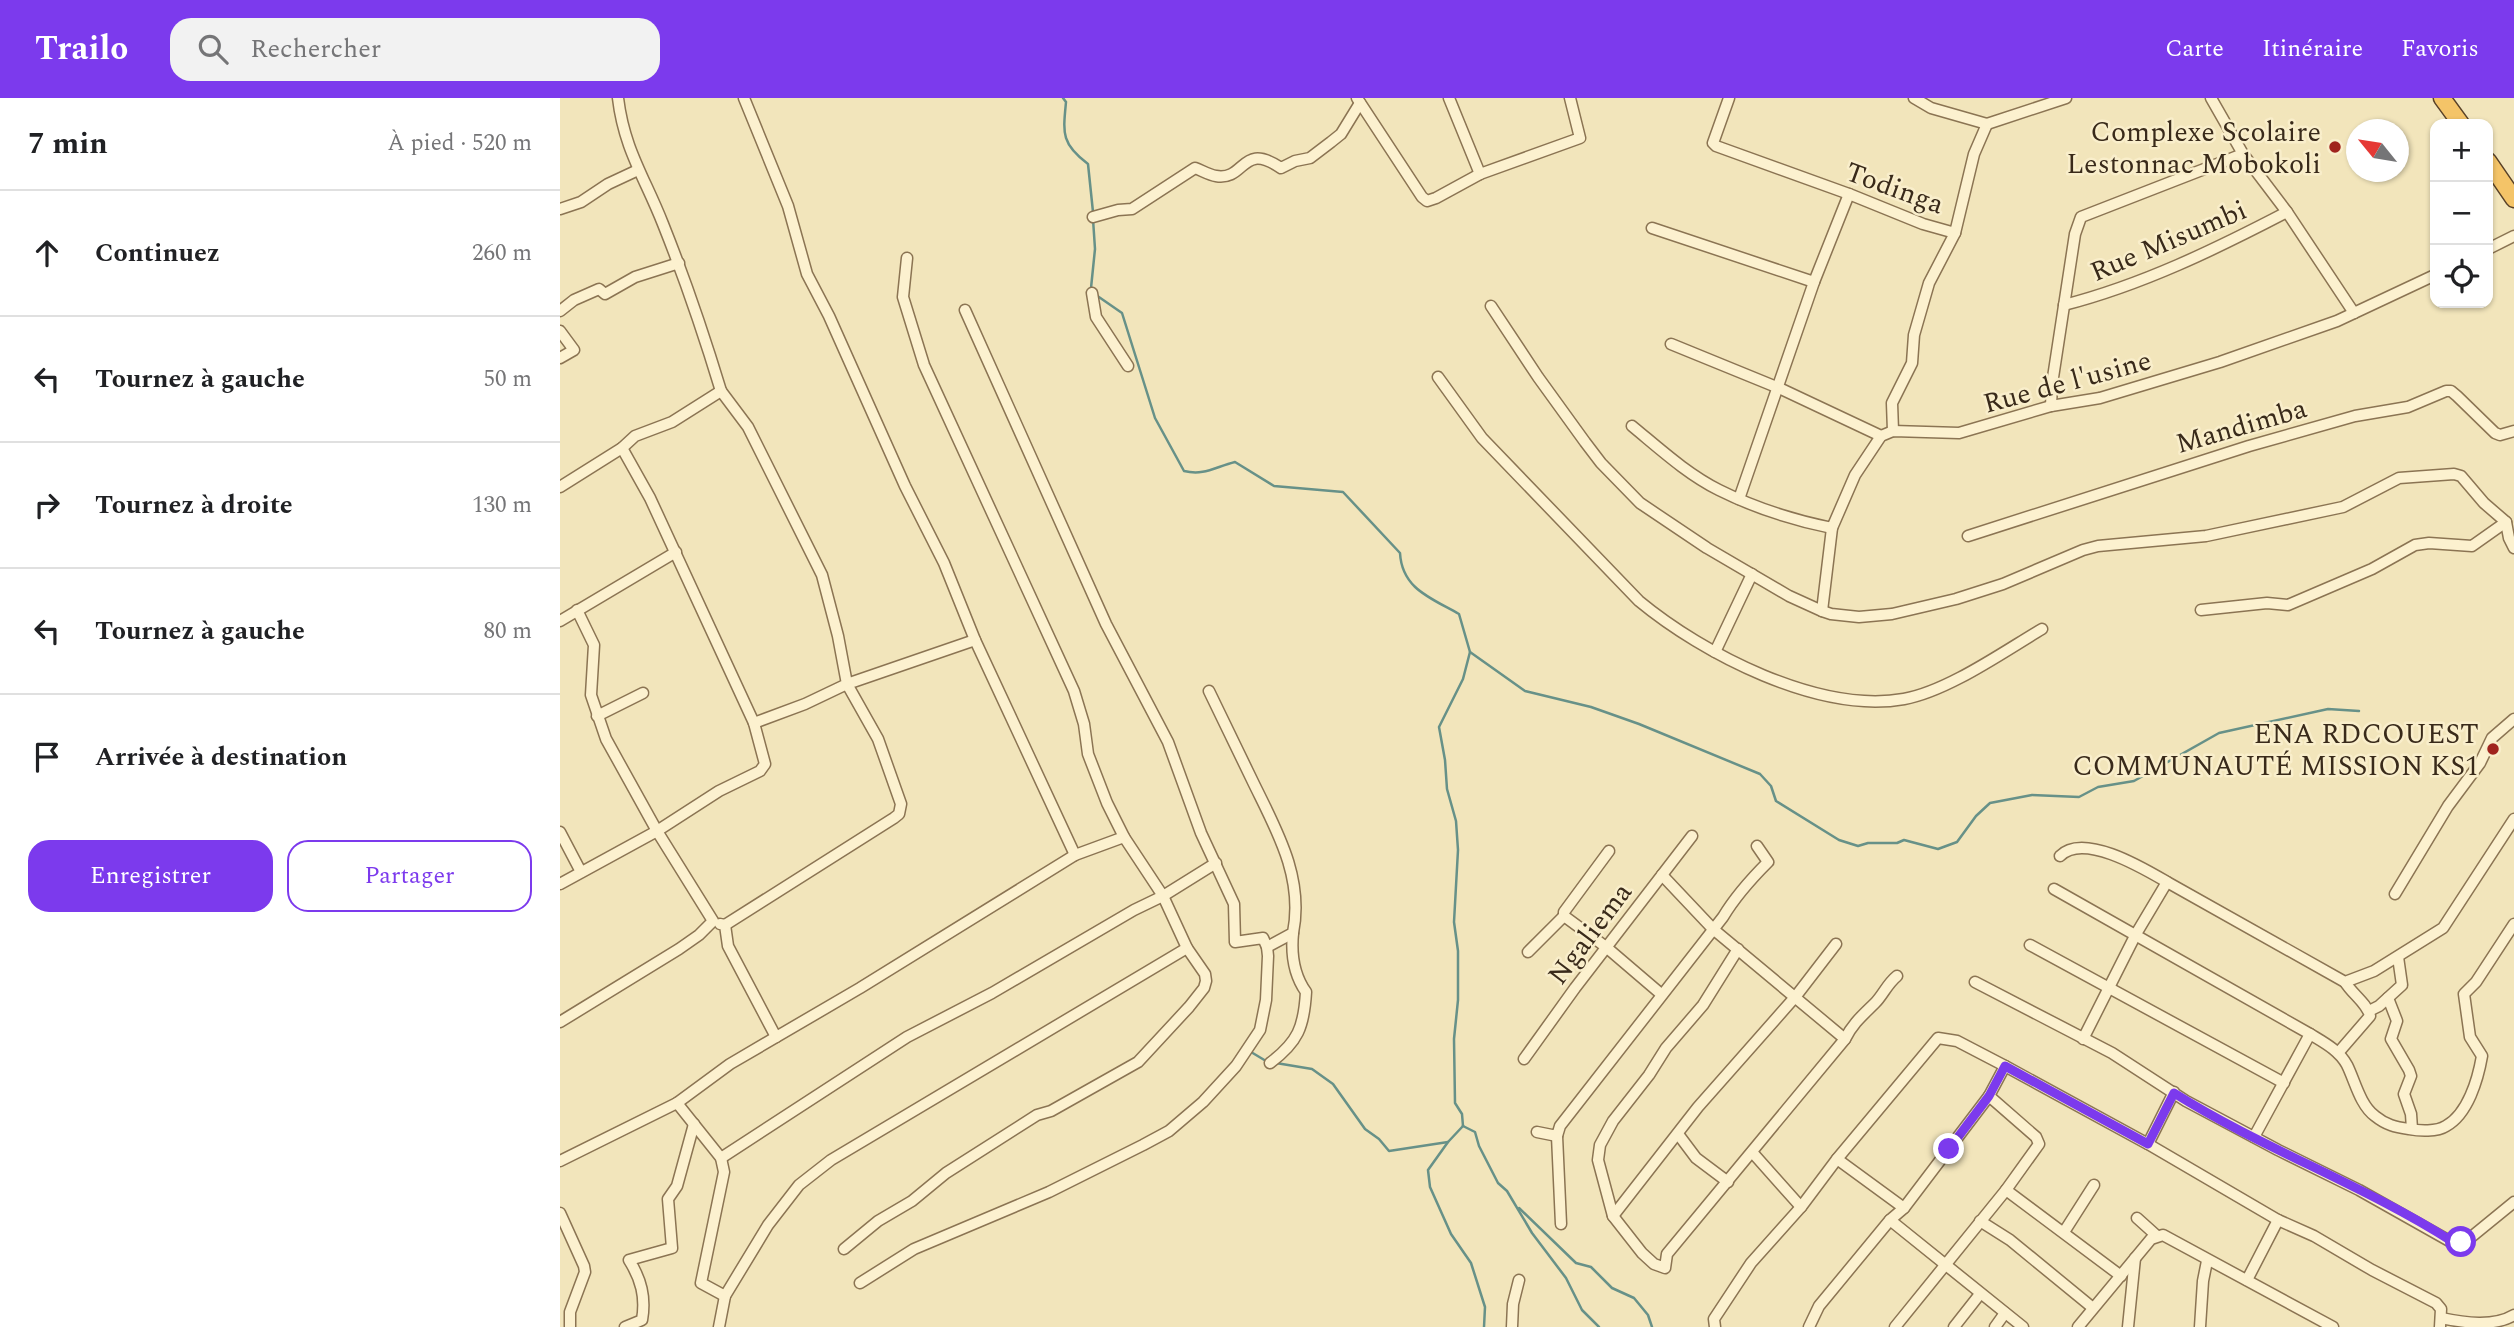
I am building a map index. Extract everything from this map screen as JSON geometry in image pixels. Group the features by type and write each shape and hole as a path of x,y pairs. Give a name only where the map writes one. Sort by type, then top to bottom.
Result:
{"highway":[{"path":"2442,98 2457,119"},
{"path":"2493,169 2514,199"}],"street":[{"path":"618,98 628,148 679,263 721,391 748,427 822,575 847,684 878,739 901,804 901,809 894,818 725,925"},
{"path":"744,98 788,206 807,274 829,316 905,486 944,563 975,640 1074,855"},
{"path":"1449,98 1480,174"},
{"path":"1093,217 1132,209 1195,168 1216,177 1234,173 1244,163 1258,158 1268,160 1280,168 1295,160 1310,158 1340,134 1359,101 1427,201 1480,174 1580,138 1570,98"},
{"name":"Todinga","path":"1729,98 1713,143 1923,224 1955,233 1974,154 1987,124"},
{"path":"1914,98 1931,108 1987,124 2066,98"},
{"path":"2211,98 2243,154 2287,212 2354,313"},
{"path":"2051,406 2075,234 2081,216 2243,154"},
{"path":"560,209 581,202 608,184 638,170"},
{"path":"1739,499 1814,282 1849,194"},
{"name":"Rue Misumbi","path":"2064,305 2098,296 2196,257 2287,212"},
{"path":"1652,228 1814,282"},
{"path":"1892,431 1892,403 1912,363 1914,335 1929,283 1955,233"},
{"path":"2493,246 2514,236"},
{"path":"845,1249 946,1173 1037,1115 1051,1111 1138,1062 1204,988 1206,981 1205,974 1187,948 1163,896 1124,837 1107,803 1088,754 1084,724 1074,691 924,365 903,297 906,258"},
{"path":"560,311 574,300 599,289 605,294 635,278 679,263"},
{"name":"Rue de l'usine","path":"1881,436 1892,431 1959,433 2051,406 2100,398 2220,362 2354,313 2430,277"},
{"path":"1092,293 1096,317 1128,366"},
{"path":"1491,306 1585,442 1640,503 1752,575 1831,614 1859,617 1892,614 2003,584 2082,550 2098,546 2206,536 2343,507 2399,478 2461,476 2484,503 2506,522 2508,538 2514,548"},
{"path":"860,1283 914,1249 1048,1192 1170,1130 1203,1102 1257,1038 1266,1000 1267,947 1263,938 1235,942 1234,904 1201,833 1168,742 1106,624 965,310"},
{"path":"560,331 574,350 560,358"},
{"path":"1671,344 1779,388 1881,436 1855,475 1832,528 1822,611"},
{"path":"1438,377 1482,438 1639,601 1665,622 1715,652 1794,688 1843,701 1906,699 1937,688 2042,629"},
{"path":"561,484 622,448 635,436 672,422 721,391"},
{"name":"Mandimba","path":"1968,536 2249,446 2355,416 2408,407 2446,391 2457,396 2496,433 2500,435 2514,431"},
{"path":"1632,426 1693,475 1739,499 1783,516 1832,528"},
{"path":"560,884 657,831 719,791 764,768 754,723 676,552 622,448"},
{"path":"2201,610 2267,603 2288,605 2372,569 2415,545 2472,545 2506,522"},
{"path":"560,621 676,552"},
{"path":"1715,652 1752,575"},
{"path":"577,610 594,645 590,695 606,739 657,831 713,921 725,925"},
{"path":"754,723 805,704 847,684 975,640"},
{"path":"1209,691 1284,845 1294,884 1292,958 1299,983 1306,992 1304,1013 1296,1040 1270,1063"},
{"path":"597,716 643,693"},
{"path":"2395,894 2448,806 2480,763 2492,738 2514,719"},
{"path":"2346,982 2374,971 2398,957 2434,934 2450,920 2514,819"},
{"path":"560,832 581,872"},
{"name":"Ngaliema","path":"1524,1059 1692,836"},
{"path":"560,1161 677,1102 730,1064 860,988 1074,855 1124,837"},
{"path":"1561,1224 1557,1136 1560,1126 1713,929 1737,894 1745,889 1768,862 1757,846"},
{"path":"2060,856 2067,849 2084,847 2126,860 2346,982 2370,1016 2338,1053"},
{"path":"1528,952 1564,916 1564,912 1609,851"},
{"path":"721,1158 907,1037 992,993 1216,863"},
{"path":"1662,875 1713,929 1845,1039"},
{"path":"2082,1039 2136,934 2167,882"},
{"path":"2054,889 2310,1034 2338,1053 2374,1116 2389,1126 2412,1129 2445,1127 2468,1100 2479,1074 2482,1056 2470,1037 2464,994 2476,982 2514,924"},
{"path":"1564,916 1606,947 1661,994"},
{"path":"560,1022 679,949 713,921"},
{"path":"725,925 728,946 776,1037"},
{"path":"1267,947 1293,933"},
{"path":"1613,1216 1724,1076 1796,996 1836,944"},
{"path":"2030,945 2284,1083"},
{"path":"719,1327 725,1296 768,1225 799,1185 831,1160 1187,948"},
{"path":"1738,949 1703,1005 1666,1048 1649,1075 1613,1121 1600,1145 1598,1160 1613,1216 1642,1253 1654,1264 1665,1268 1667,1254 1845,1039 1854,1022 1876,1002 1897,976"},
{"path":"2369,1011 2379,1006 2402,985 2398,957"},
{"path":"1975,982 2112,1053 2174,1093 2453,1242 2470,1238 2514,1202"},
{"path":"2388,998 2397,1021 2391,1039 2408,1065 2410,1076 2404,1094 2411,1114 2412,1129"},
{"path":"2254,1137 2310,1034"},
{"path":"1716,1327 1713,1324 1714,1319 1751,1263 1801,1207 1938,1038 1957,1041 2005,1066 2148,1144 2278,1220 2314,1236 2372,1270 2437,1303 2441,1309 2441,1322 2474,1324 2511,1320"},
{"path":"1809,1327 1819,1306 1903,1208 1989,1096 2005,1066"},
{"path":"2148,1144 2174,1093"},
{"path":"1895,1327 2006,1190 2039,1144 2036,1137 1989,1096"},
{"path":"677,1102 721,1158 723,1172 701,1283 725,1296"},
{"path":"625,1327 642,1320 644,1310 641,1284 629,1260 672,1248 668,1199 677,1186 694,1124"},
{"path":"1537,1132 1557,1136"},
{"path":"1678,1134 1696,1158 1728,1182"},
{"path":"1752,1152 1801,1207"},
{"path":"1838,1159 1903,1208"},
{"path":"2064,1232 2094,1185"},
{"path":"2006,1190 2121,1276"},
{"path":"560,1213 575,1242 585,1272 570,1312 570,1327"},
{"path":"2137,1218 2157,1236"},
{"path":"1890,1220 2023,1327"},
{"path":"2247,1280 2278,1220"},
{"path":"1980,1221 2010,1240 2093,1308"},
{"path":"560,1240 570,1231"},
{"path":"2078,1327 2151,1239 2162,1235 2333,1327"},
{"path":"2127,1327 2135,1257"},
{"path":"2200,1327 2207,1261"},
{"path":"1512,1327 1513,1304 1519,1280"},
{"path":"1954,1327 1980,1294"},
{"path":"1995,1327 2006,1313"},
{"path":"2306,1327 2307,1313"}],"waterway":[{"path":"1063,98 1066,102 1064,122 1068,144 1088,164 1093,212"},
{"path":"1093,219 1095,249 1091,288 1096,295 1122,313 1155,418 1184,471 1204,472 1235,462 1274,486 1343,492 1400,553 1402,565 1412,584 1459,614 1470,652 1463,679 1439,727 1447,789 1456,821 1458,850 1454,922 1458,951 1458,1000 1454,1039 1455,1103 1462,1114 1463,1126"},
{"path":"1470,652 1525,691 1591,707 1760,774 1771,786 1776,801 1839,840 1858,846 1904,840 1938,849 1957,842 1976,816 1990,803 2032,795 2079,797 2098,787 2134,781 2219,733 2328,709 2359,711"},
{"path":"1251,1052 1266,1061"},
{"path":"1276,1063 1312,1069 1333,1084 1365,1129 1389,1151 1448,1142"},
{"path":"1463,1126 1475,1132 1479,1146 1498,1183 1507,1191 1532,1233 1566,1278 1582,1310 1599,1327"},
{"path":"1463,1126 1428,1170 1430,1187 1451,1234 1471,1263 1485,1307 1484,1327"},
{"path":"1519,1208 1576,1263 1591,1267 1612,1288 1634,1298 1648,1315 1652,1327"}],"place":[{"name":"Complexe Scolaire Lestonnac Mobokoli","path":"2335,147"},
{"name":"ENA RDCOUEST COMMUNAUTÉ MISSION KS1","path":"2493,749"}],"route":[{"path":"1949,1149 1989,1096 2005,1066 2148,1144 2174,1093 2453,1242 2461,1242"}]}
